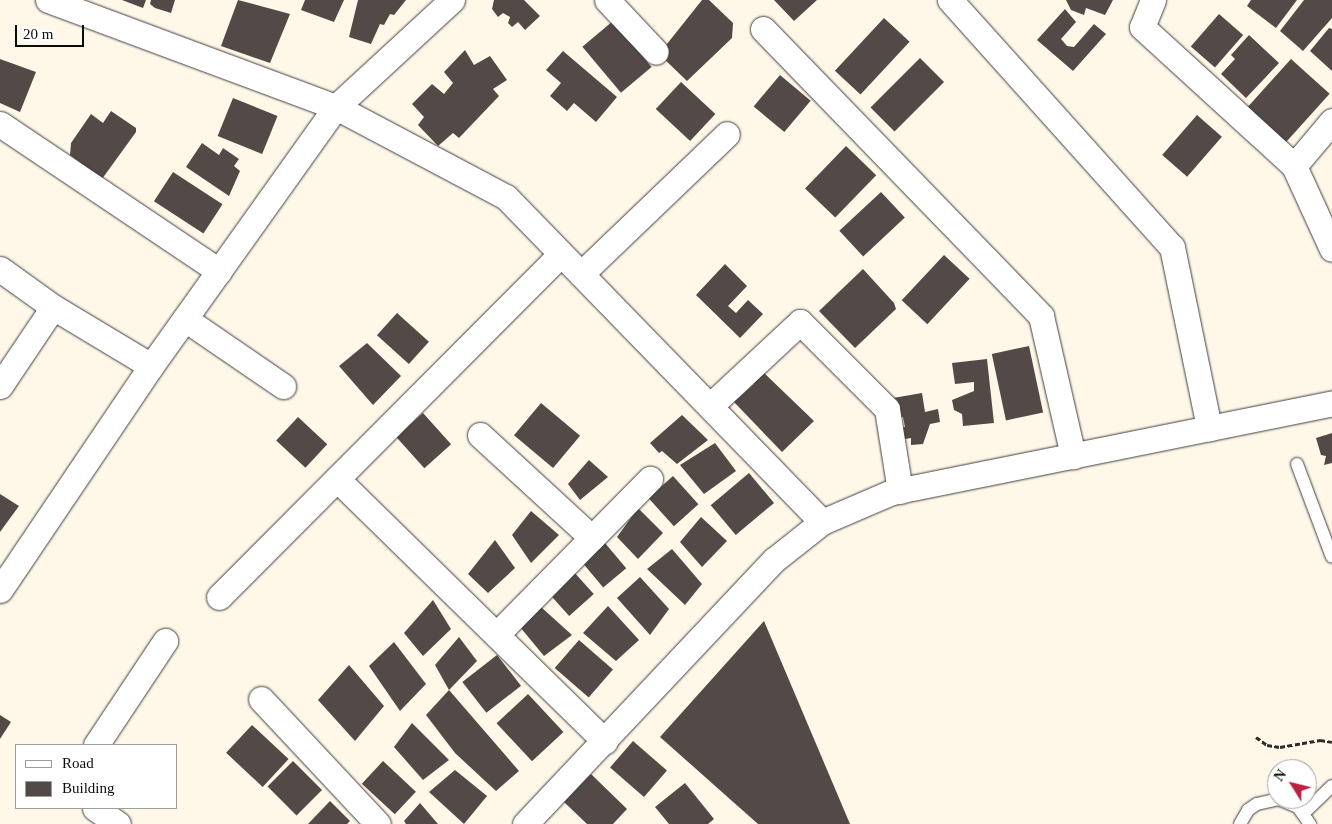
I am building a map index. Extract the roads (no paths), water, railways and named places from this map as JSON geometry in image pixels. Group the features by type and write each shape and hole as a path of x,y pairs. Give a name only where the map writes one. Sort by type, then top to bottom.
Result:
{"street":[{"path":"48,0 336,107 506,197 822,522"},
{"path":"0,590 151,366 336,107 452,0"},
{"path":"607,0 656,52"},
{"path":"950,0 1172,247 1210,428"},
{"path":"1153,0 1142,27 1294,166 1332,249"},
{"path":"763,29 1041,316 1073,456"},
{"path":"1294,166 1332,121"},
{"path":"0,124 219,271"},
{"path":"581,274 727,134"},
{"path":"219,597 561,254"},
{"path":"0,269 53,307 151,366"},
{"path":"0,386 53,307"},
{"path":"185,320 283,386"},
{"path":"710,406 800,322 887,409 900,491"},
{"path":"540,819 605,741 774,560 822,522 900,491 1332,403"},
{"path":"480,435 592,538"},
{"path":"337,479 605,741"},
{"path":"497,634 650,479"},
{"path":"97,744 165,641"},
{"path":"261,699 378,824"},
{"path":"96,809 118,824"}],"lane":[{"path":"1297,464 1332,557"},
{"path":"1240,824 1248,810 1267,800 1288,802 1307,818 1332,786"}]}
